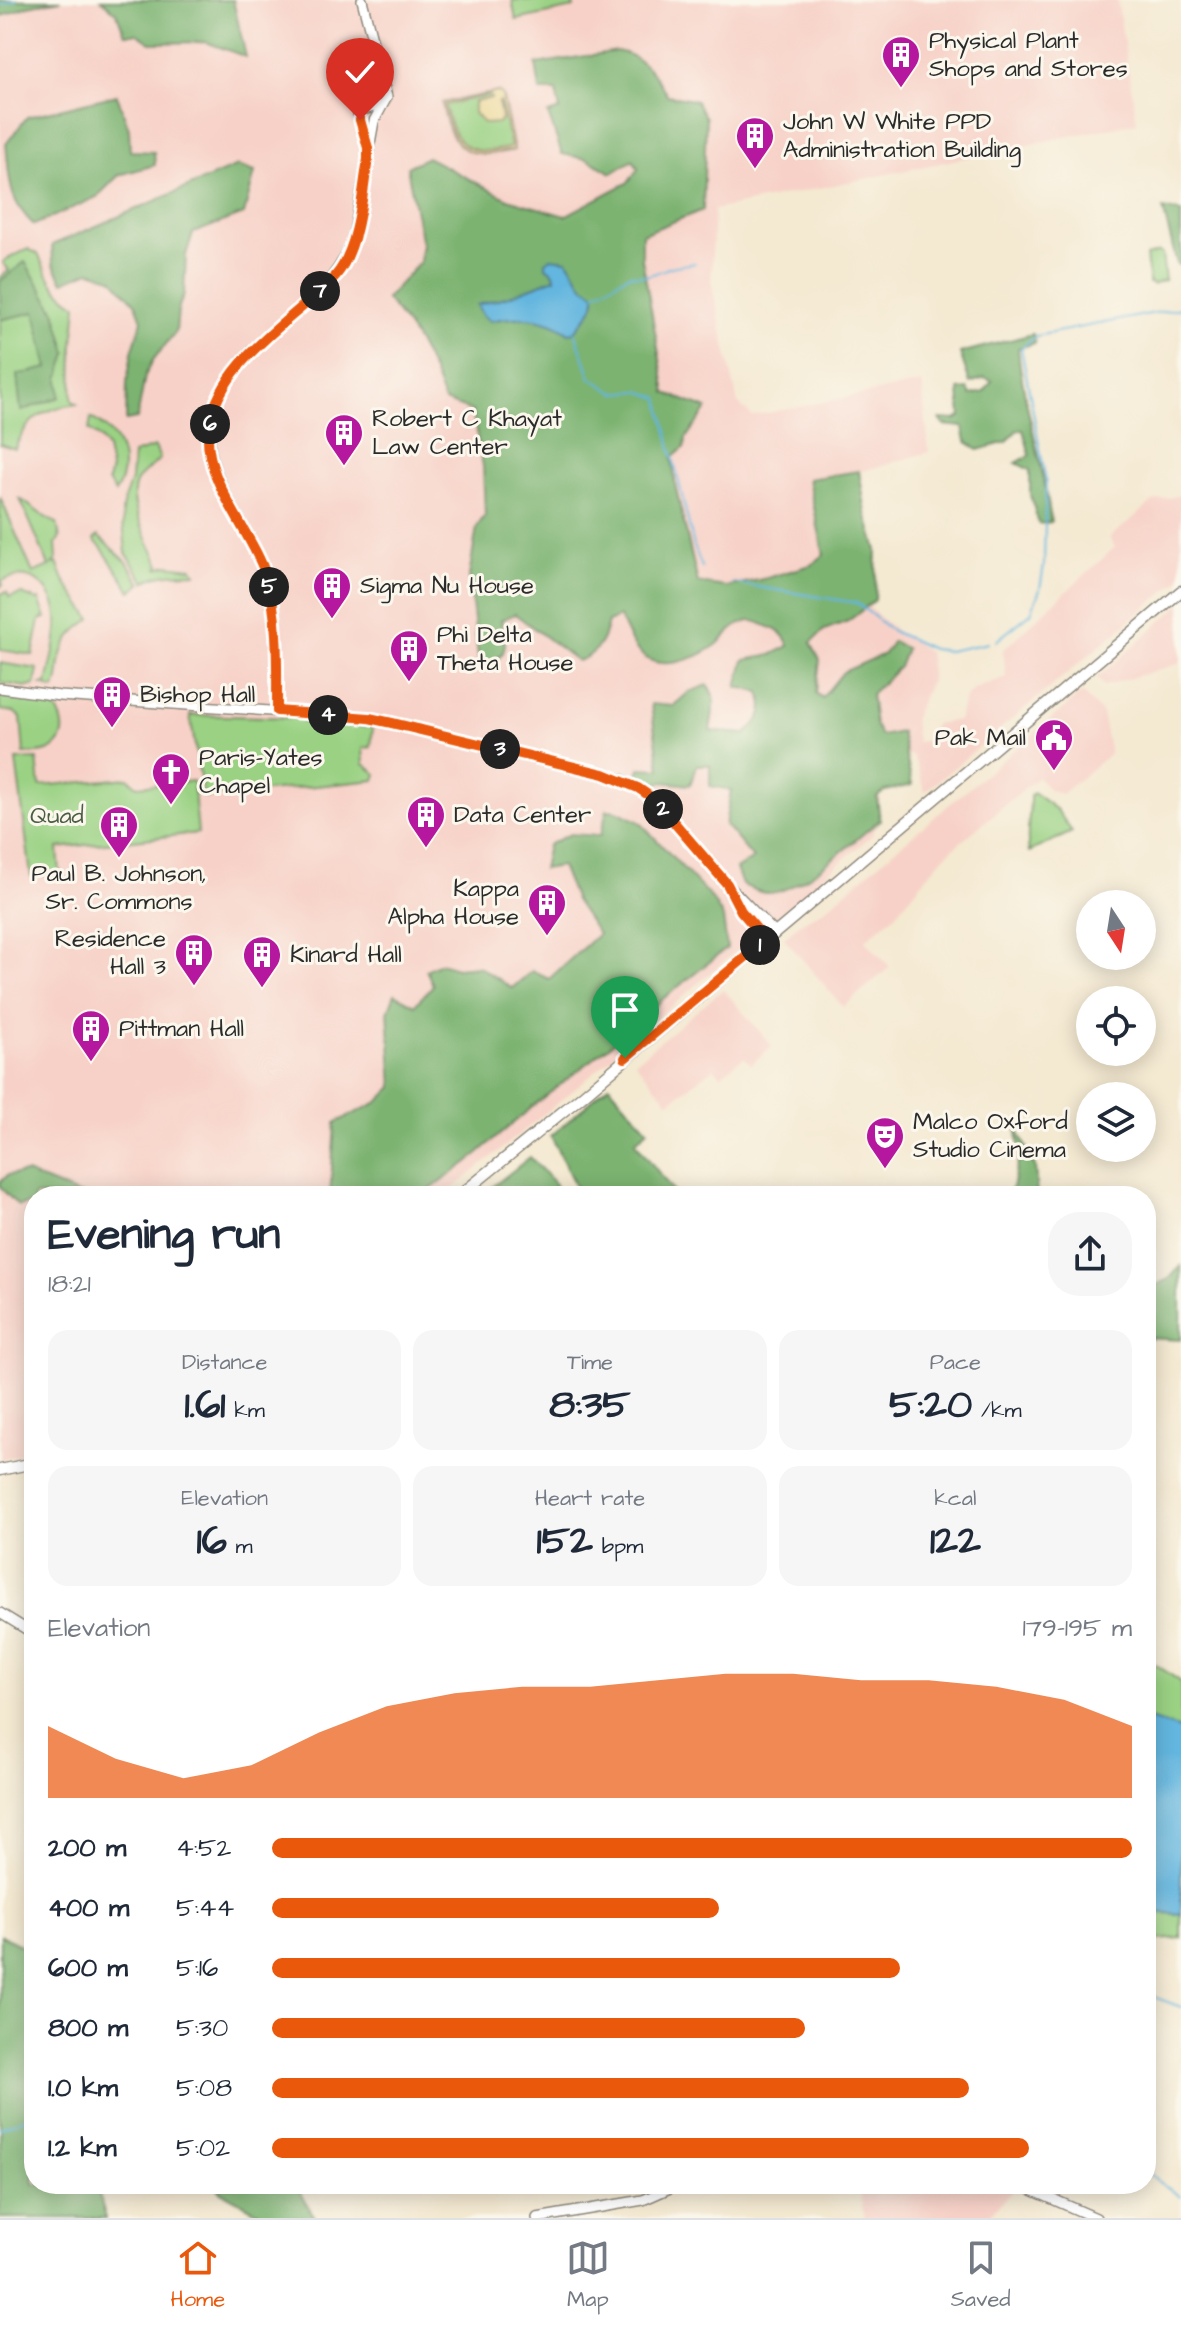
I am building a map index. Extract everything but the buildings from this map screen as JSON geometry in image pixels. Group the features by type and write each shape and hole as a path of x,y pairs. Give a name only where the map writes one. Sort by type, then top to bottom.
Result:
{"main road":[{"path":"472,1186 1181,591"},
{"path":"0,1470 24,1465"}],"street":[{"path":"277,711 277,649 268,583 217,478 211,458 209,429 220,393 243,360 324,288 347,258 374,121 387,97 362,0"},
{"path":"371,41 349,91 351,103 356,107 369,109 381,105"},
{"path":"358,76 370,74 382,78"},
{"path":"356,107 368,148"},
{"path":"0,688 60,696 369,718 621,779 654,799 771,936"},
{"path":"0,1613 24,1628"},
{"path":"537,2218 643,2200 656,2194"},
{"path":"1041,2194 1096,2218"}],"shaded area":[{"path":"14,0 1117,0 1137,122 714,210 711,281 738,403 752,416 922,383 929,452 859,472 871,609 928,652 930,658 930,681 914,718 917,742 929,740 934,724 958,720 965,697 975,689 1006,677 1003,650 1115,547 1109,538 1154,501 1181,495 1181,578 925,792 913,755 872,762 880,795 872,835 456,1186 24,1186 24,1454 0,1459 0,3"},
{"path":"1181,604 1181,663 1104,686 1097,678"},
{"path":"1082,693 1102,713 1110,754 1061,794 1049,790 1038,777 944,856 895,915 865,940 890,967 843,1007 784,938 799,924 825,909"},
{"path":"723,989 772,1046 751,1064 744,1057 721,1075 714,1068 669,1102 635,1062"},
{"path":"859,2194 1009,2194 986,2218 865,2218"}],"green space":[{"path":"0,0 61,0 28,6 0,17"},
{"path":"101,0 233,0 246,57 206,42 151,43 137,34 125,34 116,12"},
{"path":"512,0 572,0 574,8 516,20"},
{"path":"617,51 641,62 667,95 696,101 706,118 703,210 642,234 642,259 666,393 707,409 686,438 685,447 672,458 698,583 727,587 811,565 824,555 808,479 859,471 866,513 877,550 875,600 848,621 824,630 811,643 820,660 816,693 822,698 843,672 884,654 893,641 906,649 899,667 871,694 875,725 881,736 901,732 912,785 885,791 877,797 880,820 809,876 778,892 765,893 742,885 736,869 753,858 725,825 731,790 710,786 710,765 697,765 690,785 655,784 638,774 640,768 660,769 651,704 673,706 689,692 708,685 715,699 710,731 746,734 759,719 763,706 760,692 737,687 744,660 771,655 789,646 785,639 775,629 750,621 739,624 715,646 698,655 678,662 658,663 637,651 619,617 608,622 594,651 577,661 515,614 501,620 505,644 501,655 496,660 479,665 469,576 477,527 485,515 483,466 472,411 444,401 421,347 386,299 420,262 422,244 407,167 427,157 508,199 565,216 627,183 638,169 633,160 612,173 587,159 562,154 548,114 560,110 556,91 540,91 536,64"},
{"path":"498,92 502,95 514,150 484,154 464,148 451,132 442,103"},
{"path":"117,95 129,129 130,151 154,152 155,165 119,175 97,197 34,225 14,197 6,144 27,117"},
{"path":"237,166 255,172 244,214 193,233 186,255 184,294 178,309 176,332 153,360 145,376 137,419 126,421 127,382 142,320 136,304 112,278 90,271 63,282 53,263 52,245"},
{"path":"1163,209 1181,212 1181,266 1177,264"},
{"path":"28,249 38,254 57,289 77,305 72,400 77,404 55,408 38,416 26,429 15,449 0,444 0,277 9,270 3,263 5,260"},
{"path":"1162,254 1165,280 1153,285 1149,283 1146,256"},
{"path":"25,262 55,311 67,353 59,379 60,397 21,411 17,375 48,368 35,312 0,320 0,281"},
{"path":"1033,334 1035,343 1018,348 1051,522 1039,524 1030,495 1030,470 1016,463 1030,455 1023,430 1017,430 1007,442 978,450 966,441 963,427 944,425 940,419 955,420 961,417 959,390 968,389 971,395 984,392 992,381 985,378 970,383 960,353"},
{"path":"91,418 110,432 121,450 123,471 115,493 108,481 111,469 107,449 100,438 89,430"},
{"path":"155,447 160,459 139,478 134,490 137,512 160,565 158,568 167,565 192,568 196,573 163,575 145,582 126,553 122,511 131,480 133,454"},
{"path":"0,497 33,573 49,566 20,499 57,523 60,538 56,543 57,559 52,564 57,563 64,580 91,619 74,632 67,643 54,689 42,685 47,684 55,644 57,616 54,603 48,592 33,579 15,577 1,581 3,585 0,587"},
{"path":"98,536 127,562 141,584 131,591 94,540"},
{"path":"7,592 9,597 22,594 39,599 46,618 40,620 33,655 0,650 0,594"},
{"path":"0,663 38,669 35,685 0,683"},
{"path":"0,695 49,701 58,712 63,726 57,745 44,752 24,754 21,718 14,712 0,710"},
{"path":"190,715 302,718 303,722 373,727 371,747 363,748 364,764 377,774 375,780 203,796"},
{"name":"Quad","path":"37,759 40,786 128,778 137,786 193,781 198,833 58,848 60,874 31,876 16,760"},
{"path":"1034,793 1057,810 1072,832 1029,852 1030,795"},
{"path":"607,810 617,811 640,822 712,899 723,917 727,948 435,1186 331,1186 335,1123 378,1102 393,1087 388,1012 395,994 415,1005 433,985 426,970 440,963 457,968 478,966 512,988 532,971 549,979 598,934 575,900 561,866 543,869 548,845 570,834 600,836"},
{"path":"609,1085 648,1130 635,1142 669,1186 575,1186 551,1136"},
{"path":"1016,1127 1035,1166 1036,1186 1012,1186 1020,1153"},
{"path":"530,1157 556,1186 494,1186"},
{"path":"26,1173 58,1186 24,1186 24,1205 18,1206 0,1187 0,1182 8,1175"},
{"path":"1181,1266 1181,1340 1156,1339 1156,1285 1169,1279"},
{"path":"1156,1665 1181,1682 1181,1938 1156,1940"},
{"path":"0,1935 24,1947 24,2194 99,2194 106,2218 0,2218"},
{"path":"225,2194 302,2194 315,2218 269,2218"}],"sand":[{"path":"498,92 502,95 514,150 484,154 464,148 451,132 442,103","holes":["489,95 491,98 474,102 474,113 484,124 498,123 502,119 500,102 511,147 474,150 459,140 453,131 445,105"]}],"water":[{"path":"551,258 567,260 583,285 595,294 591,310 575,332 569,333 541,320 511,318 490,321 482,315 477,305 555,278 546,267 546,262"},
{"path":"1156,1721 1181,1729 1181,1914 1156,1913"}],"waterway":[{"path":"0,5 16,0"},
{"path":"595,294 630,274 650,275 695,263"},
{"path":"996,641 1031,613 1040,589 1044,565 1046,481 1021,348 1036,336 1181,308"},
{"path":"575,332 591,378 615,393 639,391 659,398 702,568"},
{"path":"733,583 857,603 892,631 932,649 948,651 988,643"},
{"path":"1156,1998 1181,2007"},
{"path":"0,2128 24,2118"},
{"path":"1156,2179 1181,2197"}],"place":[{"name":"Physical Plant Shops and Stores","path":"901,89"},
{"name":"John W White PPD Administration Building","path":"755,170"},
{"name":"Robert C Khayat Law Center","path":"344,467"},
{"name":"Sigma Nu House","path":"332,620"},
{"name":"Phi Delta Theta House","path":"409,683"},
{"name":"Bishop Hall","path":"112,729"},
{"name":"Pak Mail","path":"1054,772"},
{"name":"Paris-Yates Chapel","path":"171,806"},
{"name":"Data Center","path":"426,849"},
{"name":"Paul B. Johnson, Sr. Commons","path":"119,859"},
{"name":"Kappa Alpha House","path":"547,937"},
{"name":"Residence Hall 3","path":"194,987"},
{"name":"Kinard Hall","path":"262,989"},
{"name":"Pittman Hall","path":"91,1063"},
{"name":"Malco Oxford Studio Cinema","path":"885,1170"}],"route":[{"path":"360,120 368,159 347,258 324,288 243,360 220,393 209,429 209,446 217,478 244,528 268,583 277,649 277,711 369,718 452,737 621,779 654,799 727,884 741,911 766,940 625,1058"}]}
